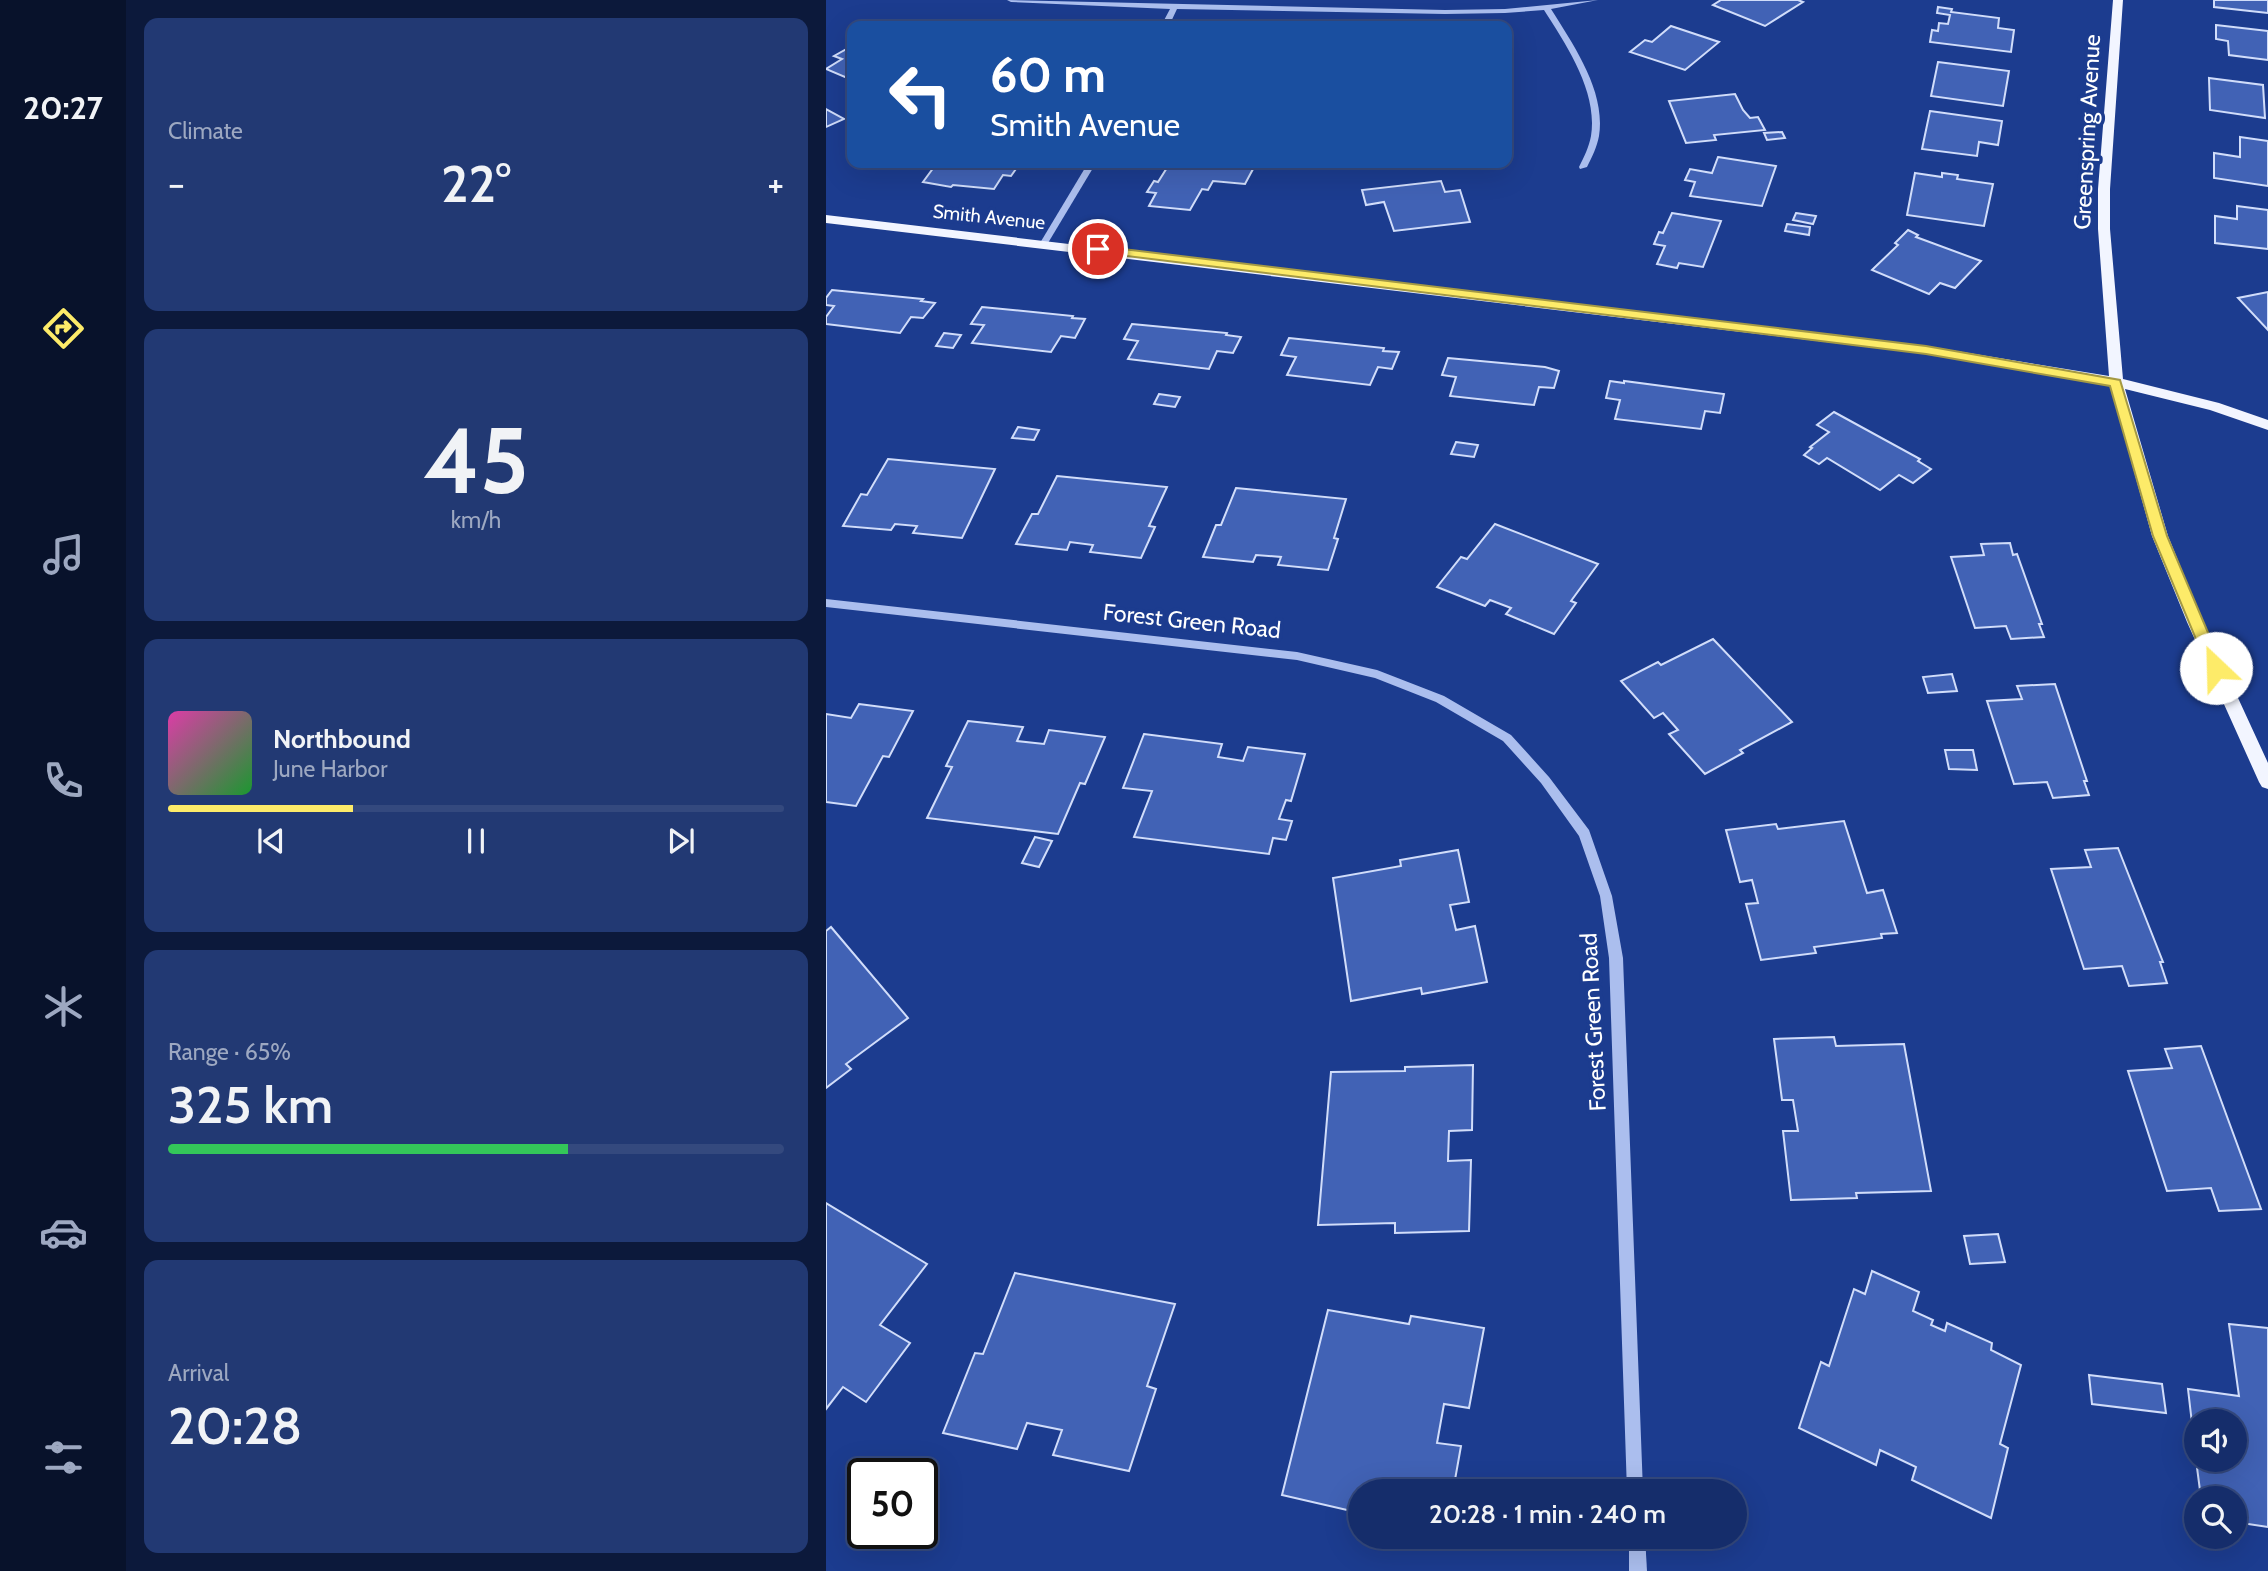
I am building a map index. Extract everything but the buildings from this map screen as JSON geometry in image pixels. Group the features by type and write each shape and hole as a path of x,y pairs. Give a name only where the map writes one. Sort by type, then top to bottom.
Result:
{"main road":[{"name":"Greenspring Avenue","path":"2118,0 2104,189 2105,243 2116,383 2160,536 2195,622 2268,782"},
{"name":"Smith Avenue","path":"826,219 1926,350 2116,383 2214,406 2268,425"}],"street":[{"path":"1011,0 1174,8 1435,11 1546,8 1594,0"},
{"path":"1168,21 1174,8"},
{"path":"1546,8 1579,60 1595,115 1596,133 1583,167"},
{"path":"1044,243 1089,168"},
{"name":"Forest Green Road","path":"826,603 1297,656 1377,674 1440,699 1507,738 1585,834 1606,896 1616,958 1635,1479"},
{"path":"1637,1549 1638,1571"}],"route":[{"path":"1098,249 1926,350 2116,383 2160,536 2216,668"}]}
